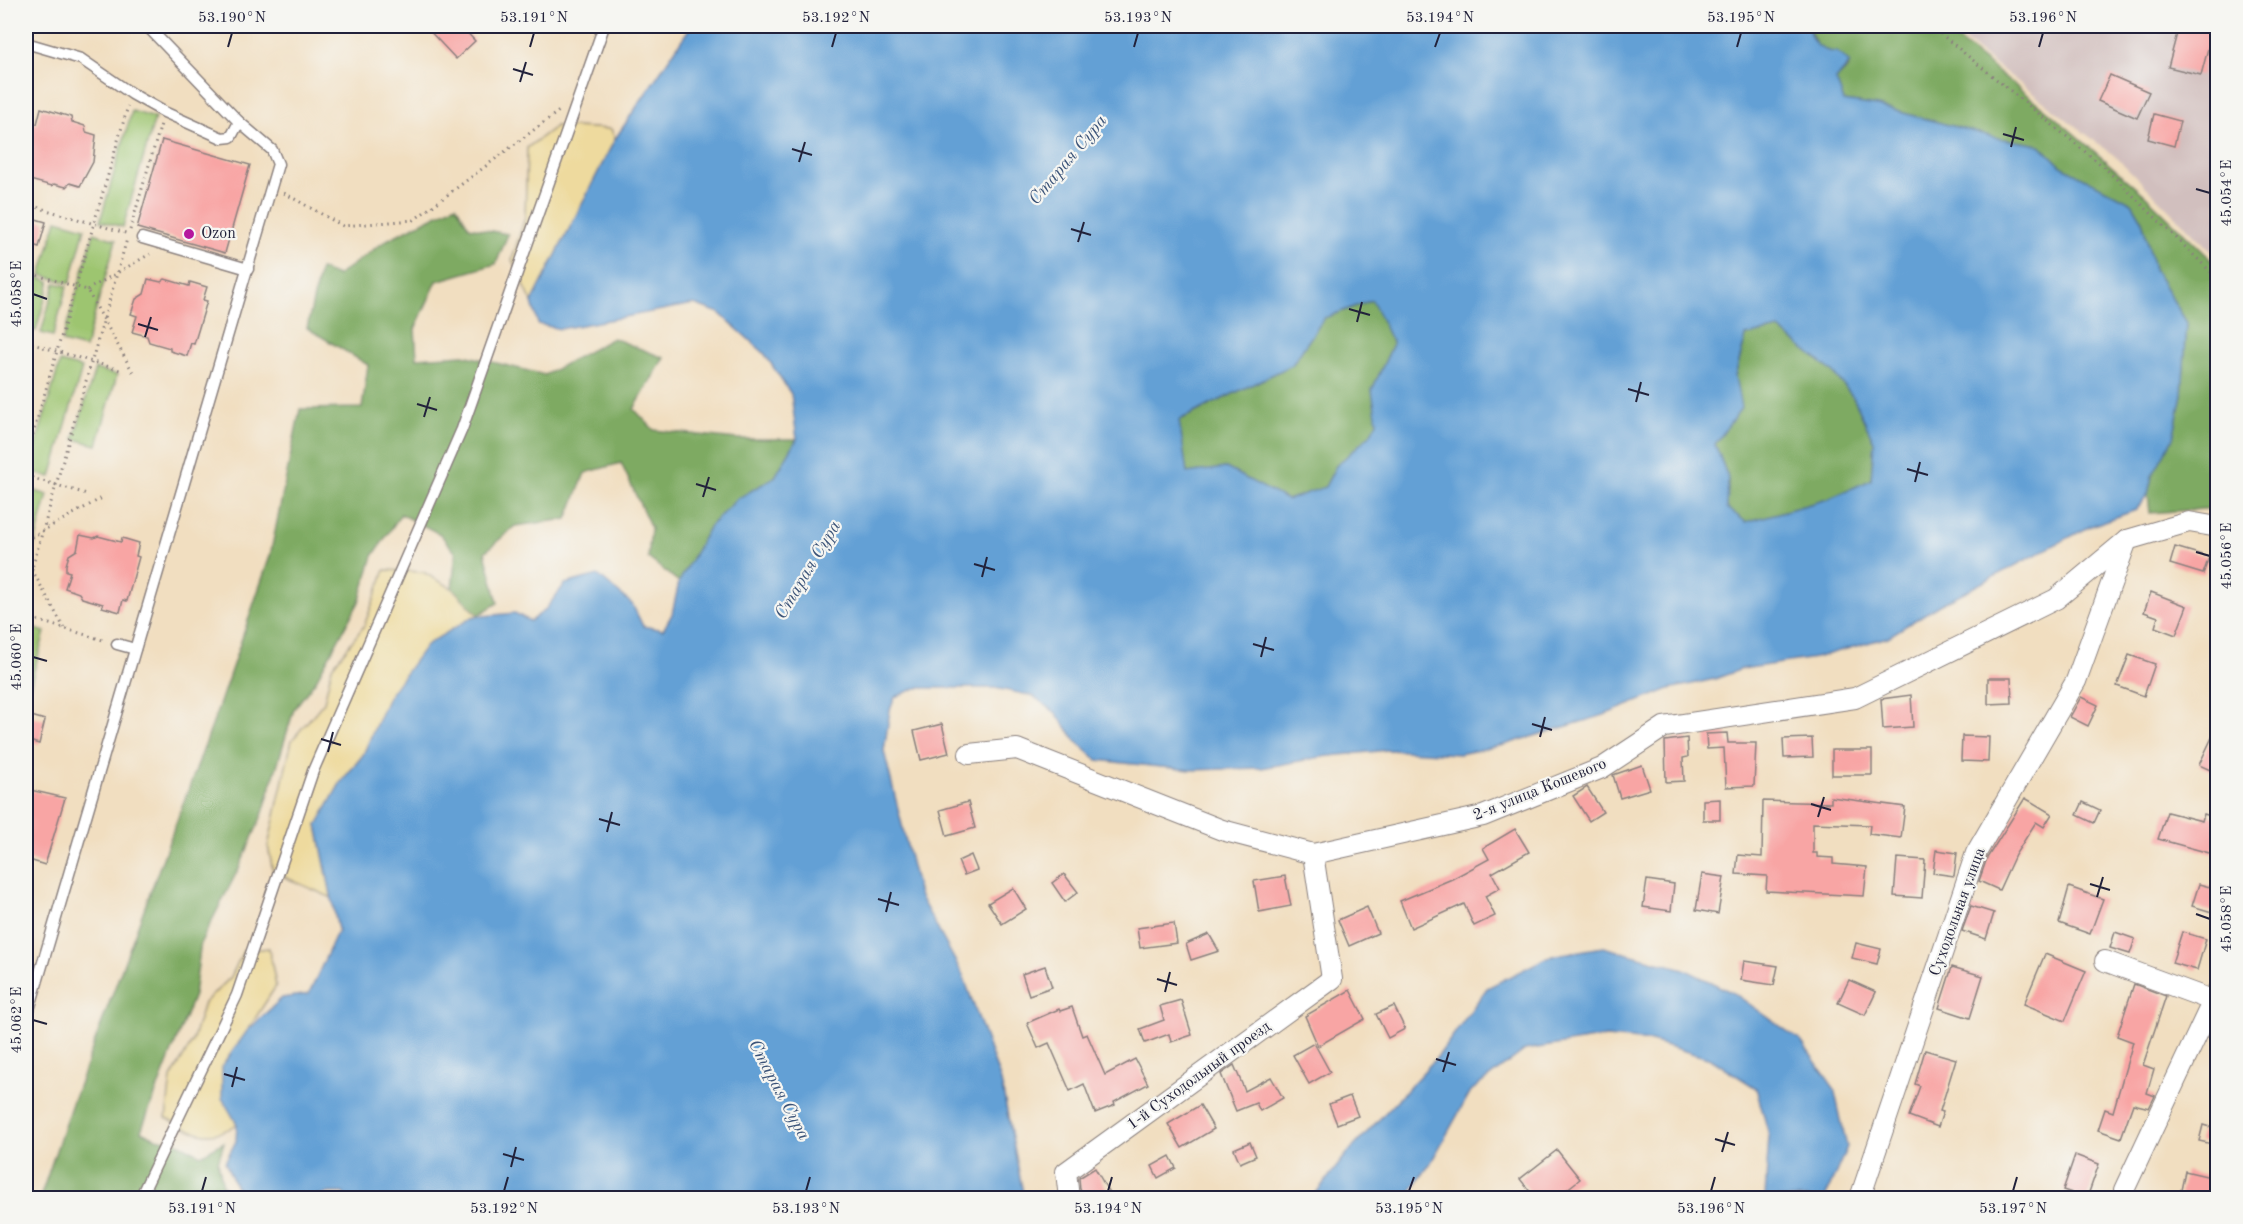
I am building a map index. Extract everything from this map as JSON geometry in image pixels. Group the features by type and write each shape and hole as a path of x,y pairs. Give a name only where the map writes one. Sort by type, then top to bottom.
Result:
{"street":[{"name":"2-я улица Кошевого","path":"969,754 1017,749 1222,830 1313,854 1483,816 1602,768 1664,727 1856,698 2056,599 2127,540 2189,522 2217,527"},
{"name":"Суходольная улица","path":"1860,1198 1976,853 2076,681 2127,540"},
{"name":"1-й Суходольный проезд","path":"1069,1198 1066,1172 1332,979 1313,854"},
{"path":"2104,961 2216,996 2124,1190 2124,1198"}],"lane":[{"path":"26,1020 278,164 275,155 238,122 147,26"},
{"path":"140,1198 237,995 313,771 462,429 604,26"},
{"path":"26,43 81,59 132,94 164,112 226,139 235,134 238,122"},
{"path":"142,238 248,269"},
{"path":"117,644 135,649"}],"path":[{"path":"1931,26 2104,167 2217,279"},
{"path":"26,458 132,94"},
{"path":"272,186 343,226 414,220 579,96"},
{"path":"26,589 164,112"},
{"path":"26,204 142,238"},
{"path":"26,272 87,290 165,245"},
{"path":"87,290 134,374"},
{"path":"26,342 123,370"},
{"path":"26,476 87,494"},
{"path":"26,540 102,498"},
{"path":"26,559 64,629"},
{"path":"26,618 117,644"},
{"path":"26,750 33,751"}],"shaded area":[{"path":"1945,26 2217,26 2217,257 2116,157"}],"green space":[{"path":"1808,26 1940,26 2050,113 2146,196 2217,265 2217,508 2150,513 2148,494 2152,476 2173,438 2182,394 2187,323 2154,269 2142,220 2132,203 2061,166 2040,145 1997,138 1877,106 1844,101 1835,80 1849,67 1817,46"},
{"path":"132,111 155,118 123,227 100,221"},
{"path":"456,205 469,227 508,234 496,264 437,281 415,329 417,358 464,355 545,375 613,338 664,358 634,409 654,430 737,439 797,439 775,477 737,499 710,526 679,582 648,558 651,528 621,463 585,473 567,519 515,526 485,552 498,603 478,615 452,588 456,553 440,534 401,514 373,556 359,602 316,680 294,709 263,813 240,866 201,942 194,995 141,1131 156,1138 176,1142 201,1155 224,1142 218,1162 223,1186 240,1198 40,1198 72,1103 212,726 270,556 300,409 362,408 368,365 307,328 320,269 337,276 387,240"},
{"path":"57,220 85,228 70,283 41,275"},
{"path":"94,233 116,240 85,348 62,342"},
{"path":"26,274 50,281 36,331 26,328"},
{"path":"55,283 67,286 53,336 41,333"},
{"path":"1372,300 1393,344 1372,390 1378,422 1370,435 1336,466 1325,487 1287,500 1226,468 1187,473 1178,421 1292,365 1324,318"},
{"path":"1779,329 1833,372 1853,397 1874,442 1871,480 1828,499 1746,522 1727,508 1728,478 1715,444 1740,408 1735,376 1746,336"},
{"path":"60,362 82,368 51,477 28,471"},
{"path":"95,369 117,375 97,445 74,439"},
{"path":"26,488 48,495 26,574"},
{"path":"26,626 45,632 26,699"}],"sand":[{"path":"556,126 611,129 615,139 532,302 512,260 525,217 527,148"},
{"path":"385,570 423,572 452,588 478,615 472,617 388,697 363,755 341,782 317,825 332,898 273,872 268,846 292,740 324,702 332,667 364,626"},
{"path":"269,948 276,986 247,1031 222,1097 237,1124 227,1130 209,1134 193,1131 166,1118 171,1078 192,1042 204,1003 231,977 243,951"}],"water":[{"name":"Старая Сура","path":"691,26 1808,26 1811,37 1817,45 1831,52 1837,52 1850,63 1836,80 1844,101 1877,106 1997,138 2040,145 2061,166 2132,203 2142,220 2154,269 2187,323 2182,394 2173,438 2152,476 2148,494 2136,510 2091,526 1939,605 1888,637 1815,658 1742,669 1715,679 1669,689 1604,715 1504,745 1459,754 1388,750 1321,757 1262,768 1191,770 1097,760 1076,741 1056,713 1033,696 995,688 916,688 895,697 890,710 884,751 919,895 963,975 1001,1081 1024,1198 347,1198 343,1193 329,1193 305,1198 249,1198 236,1187 225,1162 236,1141 237,1124 222,1098 222,1066 247,1031 282,998 309,994 338,930 317,825 341,782 363,755 388,697 426,645 472,617 515,613 530,621 545,610 565,584 598,575 632,604 643,626 663,630 672,614 679,582 710,526 737,499 775,477 797,439 791,394 764,353 719,313 694,304 560,329 538,324 532,302 615,139","holes":["1372,300 1393,344 1372,390 1377,422 1370,435 1336,466 1325,487 1287,500 1226,468 1187,473 1179,420 1292,365 1324,318","1779,329 1833,372 1853,397 1874,442 1871,480 1828,499 1746,522 1727,508 1728,478 1715,444 1741,408 1735,376 1746,336"]},
{"path":"1603,947 1684,969 1735,994 1801,1041 1834,1088 1847,1147 1825,1198 1765,1198 1769,1135 1756,1088 1711,1059 1651,1041 1606,1037 1525,1050 1471,1091 1430,1164 1406,1198 1312,1198 1346,1155 1439,1055 1487,988 1550,956"}],"building":[{"path":"425,26 461,26 475,41 456,59"},
{"path":"2179,26 2214,26 2201,75 2168,67"},
{"path":"2110,75 2149,92 2137,118 2098,101"},
{"path":"41,108 71,117 72,122 85,126 86,132 96,135 93,162 80,186 70,183 66,187 54,184 52,186 26,179 26,145 32,122 37,124"},
{"path":"2154,114 2180,121 2174,146 2148,139"},
{"path":"162,140 250,165 225,253 137,228"},
{"path":"29,217 46,222 39,247 26,243"},
{"path":"148,279 161,282 165,279 189,286 190,282 207,287 203,300 207,301 194,344 191,343 187,356 149,342 147,336 132,332 137,316 131,314 136,299 144,294"},
{"path":"80,535 94,538 98,536 121,542 122,538 139,543 136,556 139,557 127,601 123,600 120,612 102,607 103,604 82,598 79,593 65,588 70,572 66,571 66,565 69,555 77,550"},
{"path":"2175,547 2209,557 2203,574 2170,564"},
{"path":"2151,592 2187,606 2176,635 2155,627 2158,617 2144,612"},
{"path":"2129,655 2155,664 2144,696 2117,686"},
{"path":"1988,678 2011,678 2012,703 1988,704"},
{"path":"1911,695 1913,727 1883,729 1881,699"},
{"path":"2081,697 2098,705 2088,726 2070,717"},
{"path":"28,715 45,720 39,744 26,740"},
{"path":"942,724 949,753 921,760 914,731"},
{"path":"2217,727 2217,773 2199,765"},
{"path":"1727,733 1728,743 1756,743 1754,786 1726,787 1724,748 1707,749 1706,734"},
{"path":"1962,736 1989,737 1988,762 1961,761"},
{"path":"1687,738 1688,757 1683,758 1684,781 1666,782 1665,741"},
{"path":"1812,738 1813,757 1784,758 1783,739"},
{"path":"1832,750 1872,750 1872,775 1832,775"},
{"path":"1642,765 1650,789 1620,798 1613,775"},
{"path":"1587,787 1603,812 1589,821 1573,796"},
{"path":"26,789 65,798 45,865 26,859"},
{"path":"1831,797 1905,807 1901,838 1869,834 1870,825 1813,823 1813,853 1817,853 1817,857 1833,858 1833,864 1867,867 1864,896 1766,891 1767,876 1736,874 1738,855 1762,857 1763,801 1831,803"},
{"path":"2025,798 2052,814 2044,827 2036,822 2015,855 1999,890 1979,881 1987,858"},
{"path":"1720,799 1720,820 1703,820 1703,800"},
{"path":"968,802 975,828 947,836 940,810"},
{"path":"2083,802 2100,810 2094,823 2077,815"},
{"path":"2167,812 2202,821 2204,814 2217,818 2217,838 2213,854 2158,839"},
{"path":"1515,829 1529,852 1492,873 1500,888 1485,896 1495,916 1474,926 1464,904 1411,928 1400,901 1452,879 1489,859 1483,848"},
{"path":"1936,850 1957,853 1954,876 1933,873"},
{"path":"971,855 977,870 964,875 958,861"},
{"path":"1897,858 1925,860 1922,898 1894,896"},
{"path":"1064,874 1078,892 1065,902 1052,883"},
{"path":"1702,874 1724,877 1718,914 1696,910"},
{"path":"1285,876 1291,906 1259,912 1254,881"},
{"path":"1647,880 1674,884 1671,911 1643,907"},
{"path":"2199,884 2217,889 2212,912 2192,906"},
{"path":"2069,887 2103,899 2090,934 2059,923"},
{"path":"1013,888 1026,909 1002,924 988,903"},
{"path":"1971,906 1994,913 1986,939 1962,931"},
{"path":"1367,907 1378,933 1349,946 1338,920"},
{"path":"1174,923 1177,943 1140,948 1137,928"},
{"path":"2115,932 2135,939 2130,954 2110,948"},
{"path":"2182,932 2206,939 2197,970 2172,963"},
{"path":"1209,934 1219,951 1191,960 1186,944"},
{"path":"1856,943 1881,949 1877,964 1852,958"},
{"path":"2045,954 2086,971 2065,1021 2024,1004"},
{"path":"1744,961 1778,966 1774,985 1741,980"},
{"path":"1045,966 1052,987 1029,995 1022,974"},
{"path":"1952,967 1983,976 1970,1018 1939,1008"},
{"path":"1849,980 1876,992 1865,1015 1838,1003"},
{"path":"2134,984 2166,996 2143,1065 2154,1069 2147,1093 2155,1096 2149,1108 2133,1104 2121,1138 2098,1130 2105,1109 2113,1112 2133,1042 2117,1036"},
{"path":"1350,990 1365,1019 1318,1046 1305,1016"},
{"path":"1181,1000 1192,1035 1171,1042 1169,1034 1145,1043 1140,1029 1164,1020 1160,1006"},
{"path":"1394,1006 1405,1029 1388,1038 1376,1014"},
{"path":"1072,1007 1082,1036 1087,1034 1105,1075 1135,1059 1148,1084 1114,1102 1115,1105 1095,1113 1084,1084 1070,1091 1049,1043 1038,1048 1027,1023 1059,1009 1060,1011"},
{"path":"1314,1043 1330,1072 1309,1084 1293,1055"},
{"path":"1925,1050 1956,1059 1940,1111 1943,1112 1938,1127 1909,1116 1920,1086 1915,1084"},
{"path":"1234,1065 1245,1091 1271,1077 1283,1098 1260,1111 1256,1103 1236,1111 1221,1074"},
{"path":"1350,1096 1358,1116 1337,1124 1329,1104"},
{"path":"1200,1105 1214,1129 1182,1148 1168,1124"},
{"path":"2203,1125 2217,1129 2217,1145 2199,1141"},
{"path":"1250,1142 1256,1156 1240,1163 1234,1149"},
{"path":"1557,1150 1580,1179 1556,1198 1535,1198 1520,1179"},
{"path":"2075,1155 2099,1164 2087,1198 2063,1190"},
{"path":"1170,1156 1176,1168 1158,1178 1152,1166"},
{"path":"1095,1168 1112,1198 1085,1198 1080,1189 1079,1178"},
{"path":"2185,1171 2215,1178 2211,1198 2180,1195"}],"place":[{"name":"Ozon","path":"189,234"}]}
